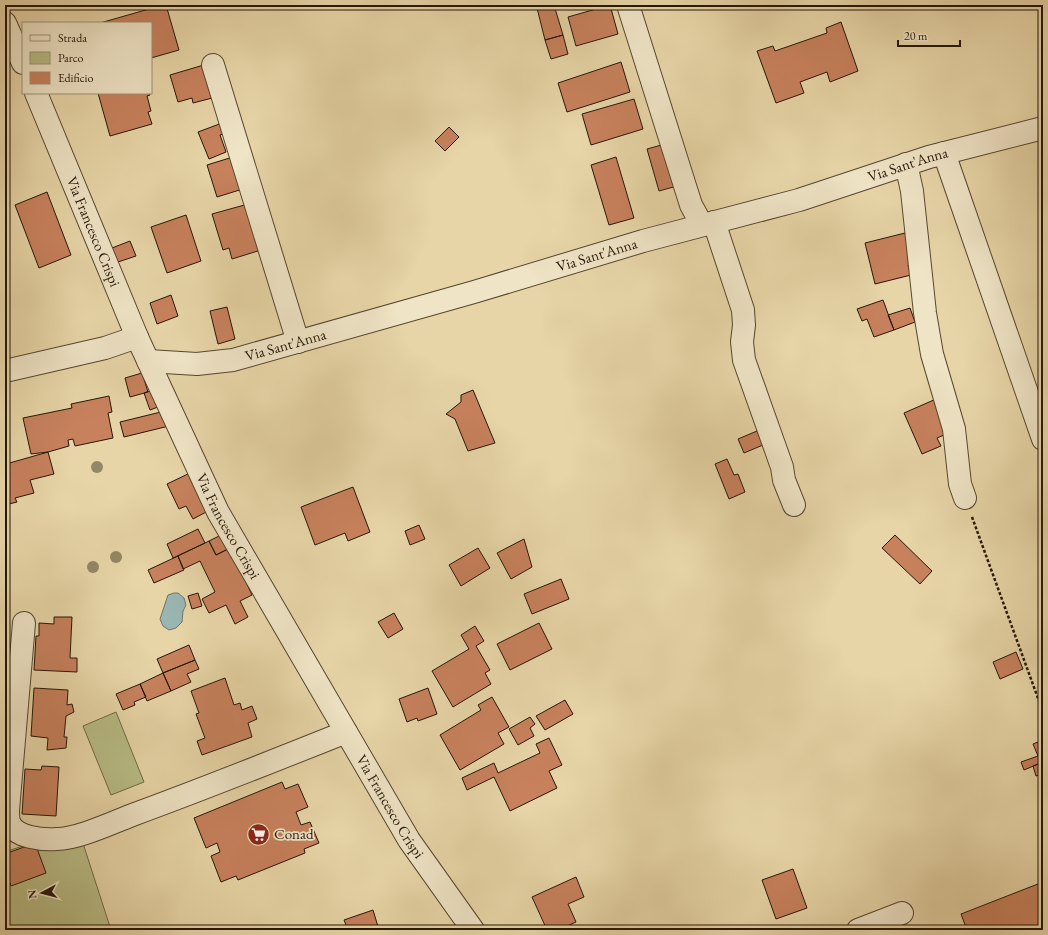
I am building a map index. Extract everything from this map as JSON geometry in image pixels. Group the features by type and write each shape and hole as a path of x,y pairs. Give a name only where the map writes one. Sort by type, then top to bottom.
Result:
{"street":[{"path":"628,5 691,205 708,224 743,310 744,325 742,342 744,360 782,467 784,480 794,505"},
{"path":"5,22 22,61"},
{"path":"213,65 298,342"},
{"name":"Via Francesco Crispi","path":"36,94 137,337 218,512 409,840 473,930"},
{"name":"Via Sant'Anna","path":"148,361 197,364 233,360 474,292 635,243 798,200 944,153 1043,128"},
{"path":"944,153 1043,439"},
{"path":"906,164 912,191 925,313 932,354 954,429 960,484 965,498"},
{"path":"5,371 105,348 137,337"},
{"path":"24,623 8,810 9,822 13,828 25,836 43,839 59,839 80,834 184,797 346,732"},
{"path":"858,930 902,913"}],"path":[{"path":"965,498 1043,712"}],"green space":[{"path":"116,712 144,782 111,795 83,726"},
{"path":"80,834 111,930 5,930 5,852 43,839"}],"water":[{"path":"178,593 184,598 186,605 183,611 182,622 176,628 169,630 163,626 160,619 168,595"}],"building":[{"path":"166,5 179,50 152,58 152,22 104,22"},
{"path":"547,5 554,5 563,35 545,40 537,8"},
{"path":"610,5 618,34 576,46 568,17"},
{"path":"841,22 858,71 830,82 827,72 800,82 804,93 776,103 757,51 773,46 775,51 827,33 826,28"},
{"path":"563,35 568,54 551,59 545,40"},
{"path":"621,62 630,92 567,112 558,83"},
{"path":"207,64 216,97 193,103 192,98 178,102 170,75"},
{"path":"98,94 150,94 147,96 151,111 148,112 152,124 110,136"},
{"path":"634,99 643,129 591,145 582,114"},
{"path":"222,123 226,133 220,135 226,152 209,159 198,132"},
{"path":"449,127 459,137 445,151 435,141"},
{"path":"665,144 677,186 659,191 647,149"},
{"path":"236,156 246,188 217,197 207,165"},
{"path":"616,157 634,218 609,225 591,165"},
{"path":"47,192 71,255 39,268 15,205"},
{"path":"248,204 261,250 232,259 229,248 223,250 212,214"},
{"path":"186,215 201,261 167,273 151,227"},
{"path":"905,233 913,264 908,265 911,275 875,284 865,243"},
{"path":"130,241 136,256 118,262 112,248"},
{"path":"171,295 178,316 157,324 150,303"},
{"path":"883,300 894,330 874,337 867,319 862,321 857,309"},
{"path":"227,307 235,339 218,344 210,311"},
{"path":"910,308 915,322 894,330 888,315"},
{"path":"142,373 148,392 130,397 125,378"},
{"path":"152,390 158,407 150,410 144,393"},
{"path":"473,390 495,443 468,451 455,419 446,414 461,402 461,395"},
{"path":"109,396 112,412 108,413 113,438 75,446 73,439 68,440 69,446 48,452 31,454 23,418 72,408 71,404"},
{"path":"936,399 951,432 937,438 941,446 922,454 904,413"},
{"path":"165,411 169,426 124,437 120,422"},
{"path":"757,431 763,445 744,453 738,439"},
{"path":"48,452 54,474 30,480 34,493 15,498 17,502 5,505 5,462 6,464"},
{"path":"727,459 734,475 738,474 745,492 729,499 715,464"},
{"path":"192,472 210,510 193,519 186,506 179,509 167,484"},
{"path":"353,487 370,532 348,541 345,533 315,545 301,507"},
{"path":"419,525 425,539 410,545 405,531"},
{"path":"198,529 205,543 173,558 167,544"},
{"path":"223,534 230,548 216,555 209,541"},
{"path":"895,535 932,571 920,584 882,548"},
{"path":"524,539 532,567 511,579 497,553"},
{"path":"209,541 216,555 230,548 252,595 240,601 248,617 235,624 226,605 209,613 202,599 215,592 200,561 183,569 178,556"},
{"path":"478,548 490,568 461,586 449,565"},
{"path":"178,556 184,570 154,583 148,570"},
{"path":"561,579 569,599 532,614 524,594"},
{"path":"198,593 202,606 192,609 188,596"},
{"path":"394,613 403,629 388,638 378,622"},
{"path":"54,617 72,617 70,658 77,658 77,672 34,670 36,636 39,636 39,623 54,624"},
{"path":"539,623 552,649 510,670 497,644"},
{"path":"475,626 484,641 476,646 490,670 485,673 491,684 453,707 432,671 469,649 461,635"},
{"path":"189,645 195,660 163,673 157,659"},
{"path":"1016,652 1023,669 1000,679 993,662"},
{"path":"195,660 199,669 187,674 191,682 171,691 163,673"},
{"path":"163,673 171,691 147,701 140,684"},
{"path":"225,678 234,705 240,703 242,710 252,706 257,719 248,723 252,737 202,755 197,741 205,738 196,714 199,713 191,691"},
{"path":"140,684 146,697 134,702 135,705 123,710 116,694"},
{"path":"34,688 68,690 67,705 72,704 74,712 66,716 64,737 67,737 66,748 47,750 48,738 31,736"},
{"path":"428,688 437,714 418,721 417,718 407,722 399,699"},
{"path":"492,697 509,727 498,733 504,744 460,770 440,735 481,710 478,705"},
{"path":"565,700 573,714 545,730 536,716"},
{"path":"530,717 535,724 530,728 534,736 518,745 509,729"},
{"path":"549,738 562,765 549,771 557,788 510,811 494,777 467,790 462,778 494,763 498,773 540,753 536,744"},
{"path":"1043,740 1043,762 1024,770 1021,762 1038,756 1033,744"},
{"path":"1043,762 1043,776 1042,774 1036,776 1033,766"},
{"path":"42,766 59,767 56,816 22,814 25,769 41,770"},
{"name":"Conad","path":"282,782 285,789 298,784 308,807 296,812 301,825 310,822 319,843 304,849 305,853 238,880 236,876 221,882 211,856 220,852 217,843 206,848 194,818"},
{"path":"35,843 46,873 11,886 5,870 5,854"},
{"path":"793,869 807,908 776,919 762,880"},
{"path":"576,877 584,897 568,904 576,922 558,930 547,930 532,897"},
{"path":"1043,882 1043,930 967,930 961,914"},
{"path":"373,910 379,930 348,930 344,920"}],"place":[{"name":"Conad","path":"258,834"}]}
